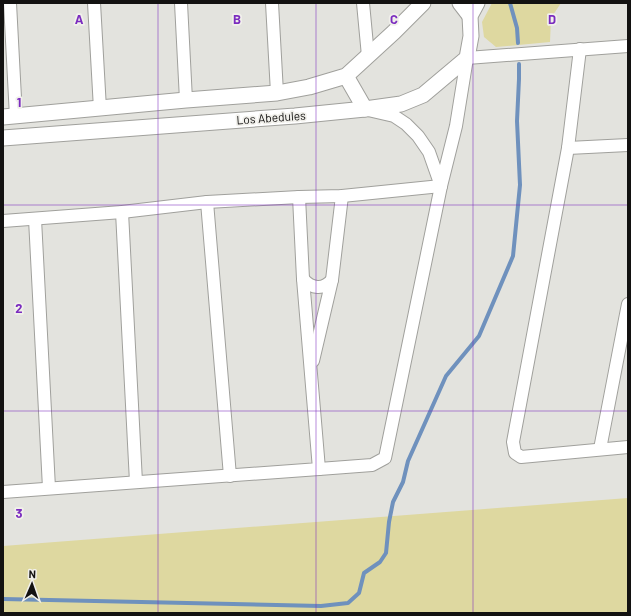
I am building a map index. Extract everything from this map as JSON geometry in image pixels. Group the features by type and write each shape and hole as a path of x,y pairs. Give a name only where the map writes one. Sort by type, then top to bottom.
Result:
{"street":[{"path":"8,137 7,33 10,3"},
{"path":"94,3 100,109"},
{"path":"181,3 186,100"},
{"path":"272,3 278,93"},
{"path":"363,3 368,56"},
{"name":"Los Abedules","path":"9,117 186,100 278,93 309,87 346,76 423,3"},
{"path":"460,3 470,16"},
{"path":"3,492 372,465 385,458 441,186 456,126 466,58 471,36 470,16 477,3"},
{"path":"466,58 628,46"},
{"path":"580,49 568,148 512,442 514,453 521,457 600,449 628,448"},
{"name":"Los Abedules","path":"8,137 295,116 401,104 423,95 466,58"},
{"path":"346,76 365,109 394,116 406,124 418,136 429,152 441,186"},
{"path":"568,148 628,145"},
{"path":"3,221 122,212 207,202 342,196 441,186"},
{"path":"310,372 332,280 342,196"},
{"path":"299,197 303,279 319,469"},
{"path":"207,202 230,476"},
{"path":"122,212 136,482"},
{"path":"35,219 48,488"},
{"path":"303,279 312,287 317,288 323,287 332,280"},
{"path":"600,449 628,304"}],"shaded area":[{"path":"492,3 561,3 551,18 550,42 496,47 484,37 482,22"},
{"path":"628,498 628,613 3,613 3,546"}],"waterway":[{"path":"510,3 517,28 518,43"},
{"path":"3,599 321,606 348,603 359,593 364,573 380,562 386,553 389,522 393,502 403,482 408,461 446,376 479,336 513,256 520,185 517,121 519,64"}]}
